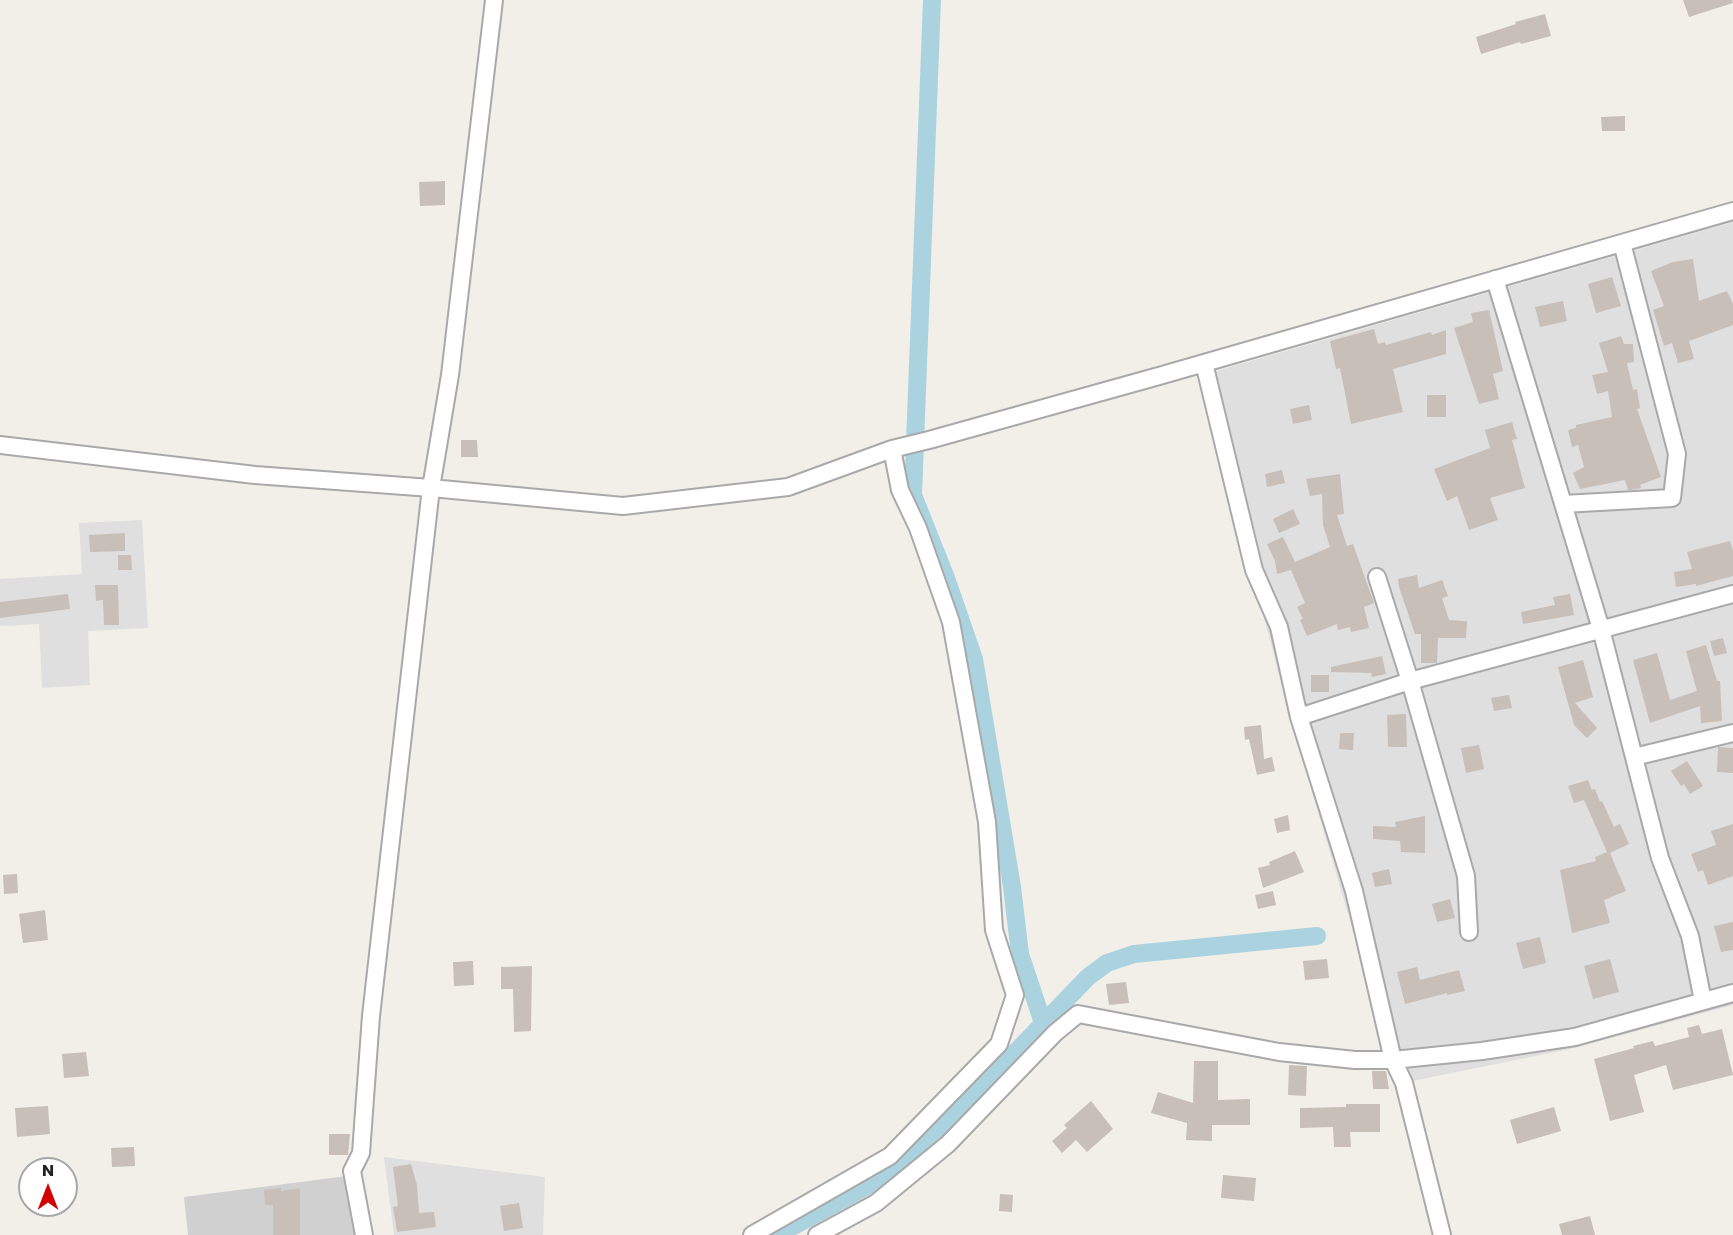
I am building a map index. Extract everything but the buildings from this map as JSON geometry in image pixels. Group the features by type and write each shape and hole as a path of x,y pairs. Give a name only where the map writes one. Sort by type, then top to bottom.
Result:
{"street":[{"path":"364,1235 352,1171 361,1153 371,1016 431,488 450,375 494,0"},
{"path":"0,445 255,475 431,488 623,506 788,487 892,449 1204,363 1733,211"},
{"path":"1563,504 1672,498 1677,454 1622,243"},
{"path":"1495,279 1601,629 1660,858 1690,936 1703,1001"},
{"path":"1204,363 1254,570 1279,627 1299,717 1354,891 1393,1060 1404,1083 1442,1235"},
{"path":"752,1235 890,1156 999,1044 1015,995 994,930 987,822 951,622 918,528 900,490 892,449"},
{"path":"1377,577 1410,681 1466,876 1469,932"},
{"path":"1299,717 1410,681 1733,594"},
{"path":"1634,757 1733,733"},
{"path":"817,1235 876,1203 948,1144 1055,1033 1078,1014 1279,1052 1355,1060 1393,1060 1482,1052 1575,1037 1733,993"}],"shaded area":[{"path":"1733,222 1733,1005 1570,1049 1398,1084 1294,730 1199,376"},
{"path":"142,520 148,628 88,631 90,685 42,688 39,624 0,626 0,579 82,574 79,523"},
{"path":"384,1157 545,1177 543,1235 394,1235"},
{"path":"347,1176 358,1235 188,1235 184,1197"}],"waterway":[{"path":"932,0 913,495 946,578 974,659 1012,887 1020,954 1043,1023"},
{"path":"777,1235 909,1163 1088,977 1107,963 1134,954 1317,936"}]}
